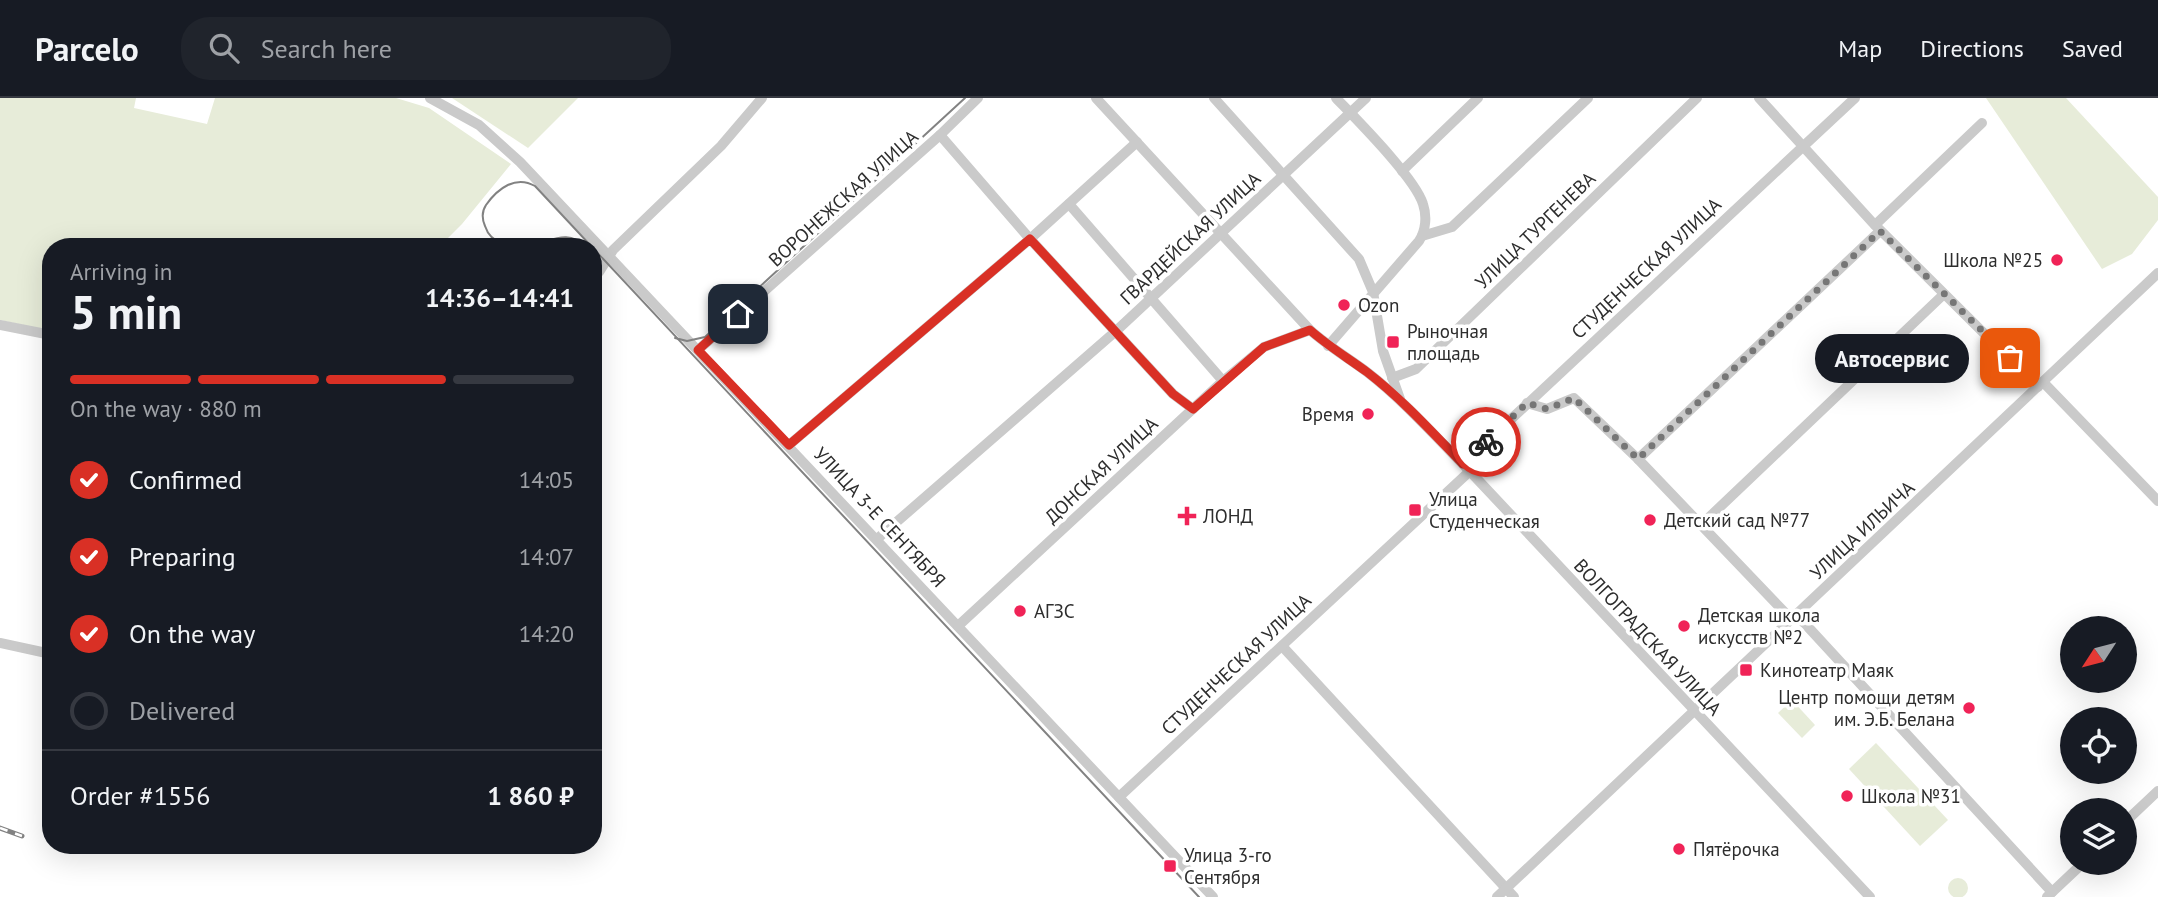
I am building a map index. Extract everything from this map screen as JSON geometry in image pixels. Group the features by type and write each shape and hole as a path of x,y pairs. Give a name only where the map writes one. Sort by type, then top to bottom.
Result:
{"street":[{"name":"УЛИЦА 3-Е СЕНТЯБРЯ","path":"430,98 479,125 520,162 590,238"},
{"path":"602,268 613,250 721,146 762,98"},
{"name":"ВОРОНЕЖСКАЯ УЛИЦА","path":"698,350 978,98"},
{"name":"ВОЛГОГРАДСКАЯ УЛИЦА","path":"1096,98 1310,330 1401,401 1466,467 1870,897"},
{"name":"ВОЛГОГРАДСКАЯ УЛИЦА","path":"1214,98 1359,259 1373,292 1379,335 1401,401"},
{"path":"1328,346 1422,236 1425,218 1420,198 1402,171 1336,98"},
{"name":"ГВАРДЕЙСКАЯ УЛИЦА","path":"877,539 1116,331 1366,98"},
{"path":"1402,171 1478,98"},
{"path":"1422,236 1452,227 1588,98"},
{"name":"УЛИЦА ТУРГЕНЕВА","path":"1392,378 1416,369 1697,98"},
{"path":"1759,98 1877,228 2041,384 2158,501"},
{"name":"СТУДЕНЧЕСКАЯ УЛИЦА","path":"1119,797 1282,646 1466,467 1527,403 1855,98"},
{"path":"1638,459 1982,123"},
{"path":"940,135 1030,239 1173,394 1193,409"},
{"path":"789,445 1030,239 1137,142"},
{"path":"1069,204 1223,381"},
{"name":"УЛИЦА 3-Е СЕНТЯБРЯ","path":"602,250 789,445 1213,897"},
{"name":"УЛИЦА ИЛЬИЧА","path":"1497,897 2158,273"},
{"path":"1701,525 1944,294"},
{"path":"0,325 42,333"},
{"name":"ДОНСКАЯ УЛИЦА","path":"958,626 1223,381 1264,347 1310,330"},
{"path":"1527,403 1547,409 1574,398 1795,618 2049,895 2070,875"},
{"path":"0,643 42,652"},
{"path":"1282,646 1514,897"},
{"path":"2137,811 2158,791"}],"green space":[{"path":"0,98 136,98 134,108 207,124 215,98 396,98 429,108 511,164 448,238 42,238 42,329 0,320"},
{"path":"452,98 578,98 528,148"},
{"path":"1986,98 2066,98 2158,197 2158,220 2132,254 2102,269"},
{"path":"1792,700 1815,725 1802,738 1778,713"},
{"path":"1876,743 1948,820 1920,846 1849,769"},
{"path":"1958,878 1965,881 1968,888 1965,895 1958,898 1951,895 1948,888 1951,881"}],"tram line":[{"path":"675,338 687,341 705,337 965,98"},
{"path":"493,238 483,221 486,205 508,185 521,182 535,186 584,238"},
{"path":"559,238 572,238"},
{"path":"602,258 1199,897"}],"railway":[{"path":"0,828 22,836"}],"way so far":[{"path":"1486,442 1527,403 1547,409 1574,398 1638,459 1880,231 2010,358"}],"place":[{"name":"Школа №25","path":"2057,260"},
{"name":"Ozon","path":"1344,305"},
{"name":"Рыночная площадь","path":"1393,342"},
{"name":"Автосервис","path":"2010,358"},
{"name":"Время","path":"1368,414"},
{"name":"Улица Студенческая","path":"1415,510"},
{"name":"ЛОНД","path":"1187,516"},
{"name":"Детский сад №77","path":"1650,520"},
{"name":"АГЗС","path":"1020,611"},
{"name":"Детская школа искусств №2","path":"1684,626"},
{"name":"Кинотеатр Маяк","path":"1746,670"},
{"name":"Центр помощи детям им. Э.Б. Белана","path":"1969,708"},
{"name":"Школа №31","path":"1847,796"},
{"name":"Пятёрочка","path":"1679,849"},
{"name":"Улица 3-го Сентября","path":"1170,866"}],"route":[{"path":"738,314 698,350 789,445 1030,239 1173,394 1193,409 1264,347 1310,330 1401,401 1463,464 1486,442"}]}
